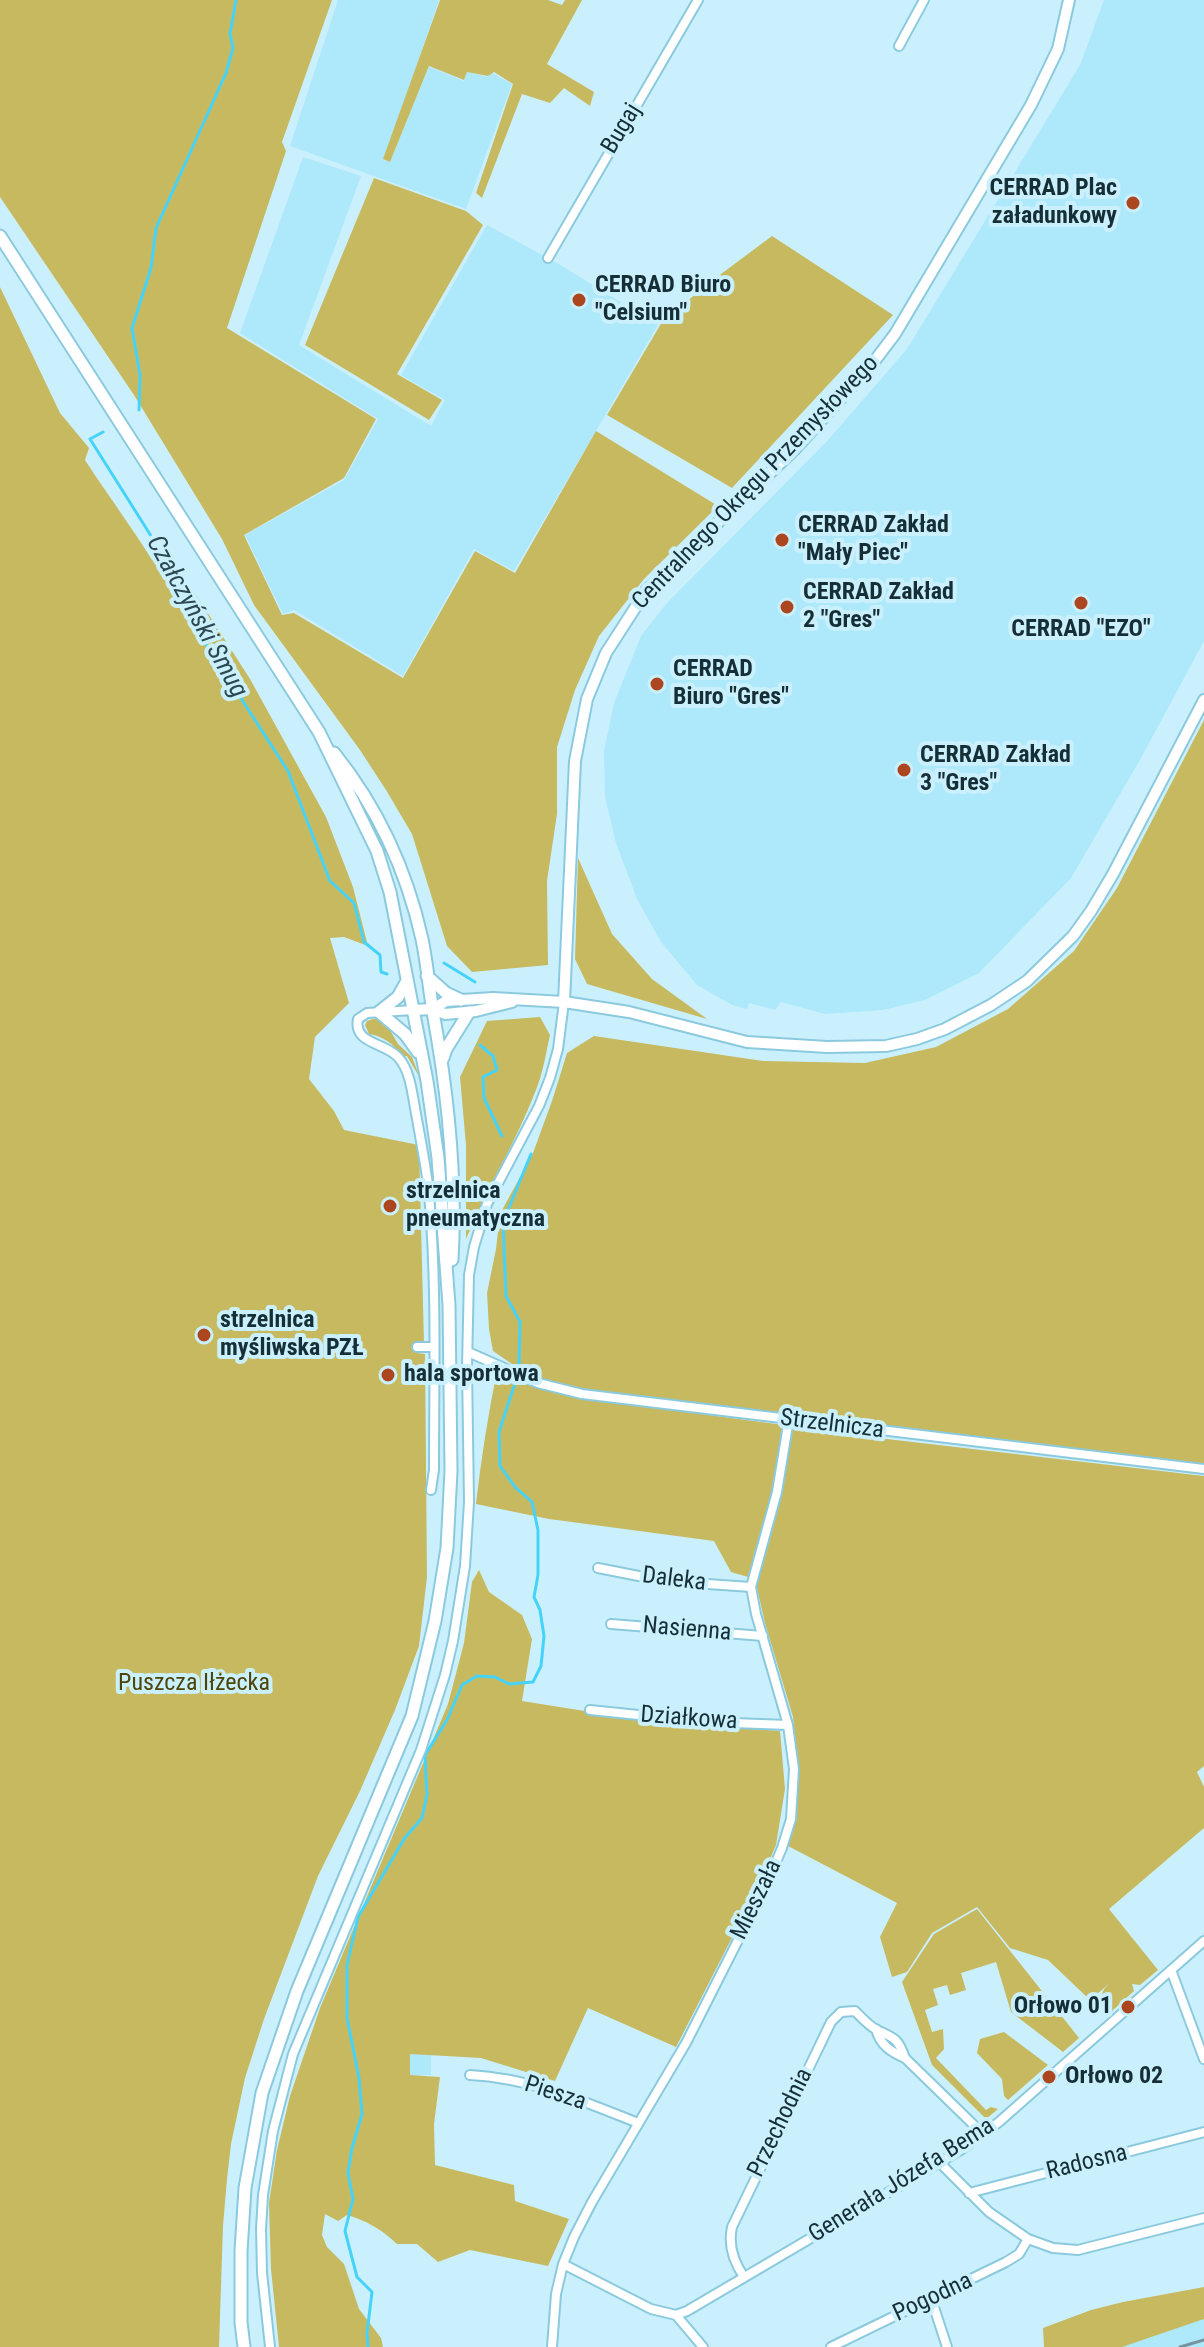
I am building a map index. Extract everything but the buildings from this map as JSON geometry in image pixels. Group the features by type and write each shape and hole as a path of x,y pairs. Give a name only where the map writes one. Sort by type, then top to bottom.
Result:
{"main road":[{"path":"0,236 385,830 405,878 423,943 442,1063 452,1172 453,1235 449,1305"},
{"path":"244,2347 241,2251 245,2188 262,2093 297,1991 412,1716 435,1621 447,1548 451,1471 449,1305 438,1158 423,1060 390,892 377,851 324,740"},
{"path":"427,976 446,993 461,1000"},
{"path":"407,981 398,997 379,1012 405,1034 423,1060"},
{"path":"442,1063 446,1049 469,1012"}],"street":[{"name":"Bugaj","path":"548,258 698,0"},
{"path":"899,46 924,0"},
{"name":"Centralnego Okręgu Przemysłowego","path":"564,1002 575,761 587,699 606,653 646,591 794,450 873,363 895,334 1031,105 1058,49 1069,0"},
{"path":"433,1009 446,1001 493,998 564,1002 629,1012 747,1042 827,1047 886,1046 917,1039 959,1023 1027,981 1073,936 1113,874 1204,700"},
{"path":"431,1490 434,1470 429,1189 408,1075 398,1057 383,1045 360,1035 358,1019 379,1012 433,1009 445,1014 469,1012 517,1000"},
{"path":"270,2347 264,2306 261,2229 268,2156 282,2092 306,2022 421,1750 453,1641 465,1566 469,1502 469,1275 487,1204 539,1106 550,1078 558,1049 564,1002"},
{"path":"417,1347 433,1347"},
{"name":"Strzelnicza","path":"468,1352 553,1388 582,1394 1204,1469"},
{"name":"Mieszała","path":"552,2347 553,2312 563,2264 574,2237 686,2043 767,1883 791,1819 794,1769 788,1725 752,1600 751,1587 777,1492 789,1419"},
{"name":"Daleka","path":"598,1568 664,1581 751,1587"},
{"name":"Nasienna","path":"611,1624 763,1636"},
{"name":"Działkowa","path":"590,1710 706,1722 788,1725"},
{"name":"Generała Józefa Bema","path":"676,2315 962,2149 1204,1941"},
{"path":"1171,1970 1204,2059"},
{"name":"Przechodnia","path":"744,2277 736,2265 729,2240 732,2227 831,2022 841,2012 853,2011 876,2029 879,2039 893,2053 905,2058 983,2134"},
{"name":"Piesza","path":"470,2075 541,2087 638,2123"},
{"name":"Radosna","path":"969,2193 1204,2132"},
{"path":"939,2162 989,2212 1028,2239 1053,2248 1078,2250 1204,2218"},
{"name":"Pogodna","path":"831,2347 1006,2262 1019,2254 1028,2239"},
{"path":"563,2264 651,2309 676,2315 703,2347"},
{"path":"931,2298 947,2347"}],"shaded area":[{"path":"338,0 439,0 384,160 390,162 429,67 464,81 467,72 488,77 492,73 512,84 466,209 290,146"},
{"path":"1104,0 1204,0 1204,641 1140,760 1071,878 979,973 925,1000 883,1010 825,1014 781,1002 775,1010 749,1003 747,1009 732,1005 697,985 661,942 637,899 616,843 605,797 604,751 614,703 641,636 666,604 828,440 907,349 1080,65"},
{"path":"303,157 361,176 299,345 431,426 445,400 401,375 487,225 557,263 658,325 514,571 474,549 403,676 294,610 283,614 245,535 344,480 378,419 240,333"},
{"path":"410,2054 431,2054 431,2075 410,2075"},
{"path":"1204,2319 1204,2347 1121,2347"}],"green space":[{"path":"0,0 332,0 282,142 286,151 227,328 376,419 344,478 244,535 282,615 294,613 403,678 475,551 515,573 596,431 718,506 644,579 599,636 575,690 557,747 557,814 547,881 548,965 472,972 447,946 412,834 386,790 254,605 222,539 134,395 0,197"},
{"path":"440,0 548,0 562,5 565,0 582,0 547,64 594,92 590,106 564,88 550,103 522,94 482,198 476,193 513,84 494,72 488,76 467,72 464,80 429,66 390,162 383,159"},
{"path":"374,178 466,211 483,225 397,374 442,400 429,420 305,345"},
{"path":"772,236 893,315 732,488 607,415 662,322"},
{"name":"Puszcza Iłżecka","path":"0,287 60,413 89,448 85,460 152,560 168,551 250,679 326,817 353,887 368,946 344,937 330,938 349,1003 315,1037 309,1079 334,1111 344,1130 419,1145 424,1343 416,1344 417,1353 425,1354 427,1577 419,1646 360,1791 318,1876 245,2078 227,2179 219,2347 0,2347"},
{"path":"1204,720 1204,1464 568,1387 528,1375 493,1351 487,1293 500,1214 533,1153 567,1053 594,1036 763,1061 865,1063 936,1047 1008,1009 1074,951 1117,888"},
{"path":"578,858 612,934 652,979 707,1019 587,984 575,959"},
{"path":"540,1017 550,1035 538,1083 520,1128 466,1239 466,1145 460,1077 487,1021"},
{"path":"373,1019 386,1023 398,1044 412,1057 420,1078 407,1056 404,1057 384,1039 369,1034 365,1025"},
{"path":"497,1371 569,1396 887,1439 1204,1476 1204,1766 1197,1772 1204,1787 1204,1828 1109,1909 1158,1970 1140,1985 1132,1984 1134,1991 1112,2011 1100,1999 1110,1983 1090,2000 1048,1960 1010,1948 977,1907 932,1933 907,1972 892,1977 880,1937 897,1903 788,1846 795,1812 797,1764 793,1717 755,1579 731,1572 714,1541 549,1519 476,1504"},
{"path":"479,1570 489,1592 522,1615 532,1639 522,1701 647,1721 780,1731 785,1789 776,1845 759,1885 676,2047 588,2008 555,2081 481,2058 410,2054 410,2075 440,2077 434,2124 435,2165 514,2185 515,2201 569,2219 548,2266 470,2250 438,2262 417,2244 397,2244 361,2220 347,2215 338,2221 325,2214 322,2235 327,2247 344,2264 359,2309 381,2338 383,2347 279,2347 271,2269 269,2203 290,2096 320,2008 448,1704 464,1643 472,1582"},
{"path":"977,1909 1079,2038 1063,2052 1011,2012 996,1962 961,1973 966,1990 950,1995 947,1985 933,1989 938,2005 925,2010 932,2032 943,2029 944,2049 936,2058 986,2110 991,2107 998,2109 986,2119 932,2065 902,1982 934,1934"},
{"path":"1004,2032 1048,2065 1008,2100 1004,2096 1002,2079 977,2053 980,2039"},
{"path":"1204,2287 1204,2319 1122,2347 1044,2347 1043,2328 1091,2310"}],"waterway":[{"name":"Czałczyński Smug","path":"139,410 140,375 132,328 151,268 156,228 226,73 233,48 230,34 236,0"},
{"name":"Czałczyński Smug","path":"103,432 90,439 192,601 207,646 288,771 330,881 354,903 364,942 380,955 381,972 387,974"},
{"name":"Czałczyński Smug","path":"444,963 475,982"},
{"name":"Czałczyński Smug","path":"480,1045 493,1056 497,1070 483,1077 484,1098 502,1136"},
{"name":"Czałczyński Smug","path":"519,1368 520,1322 506,1296 503,1222 531,1154"},
{"name":"Czałczyński Smug","path":"368,2347 372,2292 357,2277 345,2231 353,2199 348,2173 362,2114 359,2078 347,2018 347,1965 358,1917 404,1839 422,1818 427,1795 425,1755 447,1720 462,1685 477,1676 495,1677 509,1684 533,1682 541,1666 544,1636 540,1610 534,1597 538,1575 538,1530 532,1502 515,1487 500,1466 499,1432 517,1377"}],"railway":[{"path":"1180,2347 1204,2340"}],"place":[{"name":"CERRAD Plac załadunkowy","path":"1133,203"},
{"name":"CERRAD Biuro \"Celsium\"","path":"579,300"},
{"name":"CERRAD Zakład \"Mały Piec\"","path":"782,540"},
{"name":"CERRAD \"EZO\"","path":"1081,603"},
{"name":"CERRAD Zakład 2 \"Gres\"","path":"787,607"},
{"name":"CERRAD Biuro \"Gres\"","path":"657,684"},
{"name":"CERRAD Zakład 3 \"Gres\"","path":"904,770"},
{"name":"strzelnica pneumatyczna","path":"390,1206"},
{"name":"strzelnica myśliwska PZŁ","path":"204,1335"},
{"name":"hala sportowa","path":"388,1375"},
{"name":"Orłowo 01","path":"1128,2007"},
{"name":"Orłowo 02","path":"1049,2077"}]}
